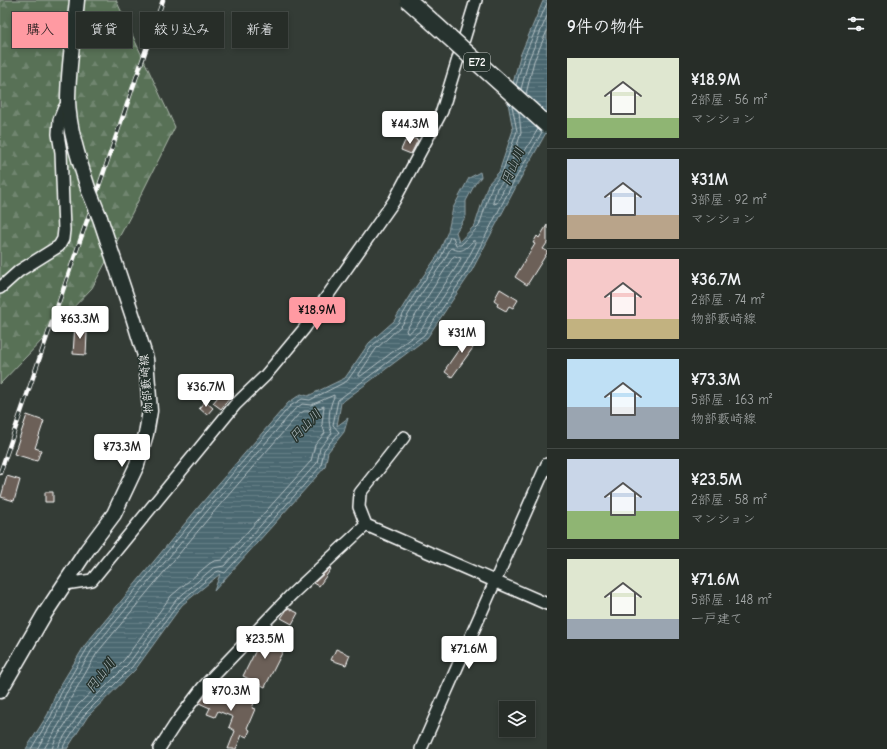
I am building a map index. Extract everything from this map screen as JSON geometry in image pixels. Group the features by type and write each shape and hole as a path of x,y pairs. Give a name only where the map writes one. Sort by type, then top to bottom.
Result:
{"highway":[{"name":"E72","path":"408,0 547,125"}],"main road":[{"name":"物部藪崎線","path":"0,691 44,615 87,550 114,514 137,464 146,434 150,411 146,359 100,218 78,158 68,102 77,0"}],"street":[{"path":"65,584 92,580 235,405 265,376 304,329 385,214 394,201 442,111 476,0"},
{"path":"0,288 20,271 59,246 63,239 64,230 61,152 58,134 59,120 68,102"},
{"path":"404,438 360,494 359,507 366,524 547,604"},
{"path":"421,749 547,464"},
{"path":"159,749 203,687 291,595 366,524"}],"green space":[{"path":"0,0 116,0 122,12 76,12 76,48 132,48 132,34 175,127 92,288 0,384"}],"water":[{"name":"円山川","path":"547,0 547,131 470,274 427,338 341,403 337,426 348,418 344,432 328,452 325,467 214,591 220,574 182,605 135,670 88,716 67,749 26,749 48,714 57,691 85,645 201,504 288,403 301,394 308,396 345,378 369,343 394,321 438,255 448,231 453,208 469,178 480,172 481,177 475,184 466,201 466,216 456,232 459,242 475,225 488,184 499,172 513,130 508,103 520,56 543,1"}],"building":[{"path":"410,137 418,140 411,154 401,150 405,141 407,142"},
{"path":"547,225 547,243 543,249 547,251 547,253 527,285 515,277 535,244 533,243 537,236 539,238"},
{"path":"500,289 518,300 513,308 509,306 506,311 497,306 498,303 494,300"},
{"path":"75,324 85,324 84,333 87,333 86,355 73,354"},
{"path":"471,332 480,338 452,377 445,372 447,369 446,368"},
{"path":"226,387 234,393 221,409 213,403"},
{"path":"205,401 213,408 207,415 199,408"},
{"path":"27,415 44,421 35,448 41,450 37,461 14,454"},
{"path":"7,476 20,480 14,501 1,497"},
{"path":"45,492 53,492 53,502 45,502"},
{"path":"330,568 331,569 319,586 314,583"},
{"path":"288,608 298,613 292,624 281,618"},
{"path":"265,632 287,643 265,687 243,676"},
{"path":"336,649 350,655 346,665 331,660"},
{"path":"214,686 254,703 252,708 255,709 247,728 250,730 247,737 242,735 236,749 228,749 235,731 229,727 233,717 218,711 215,717 207,714 210,708 199,703"}],"railway":[{"path":"0,473 163,0"}]}
